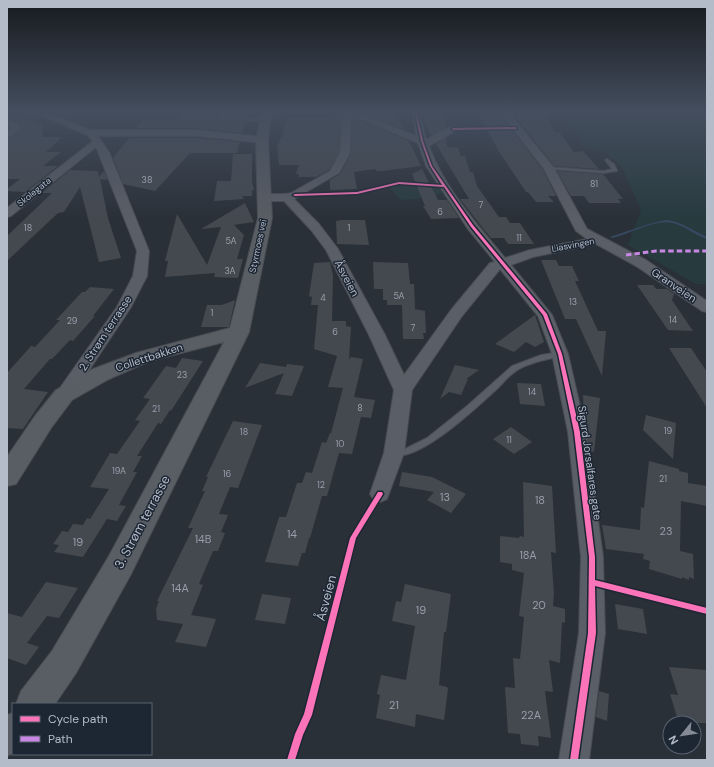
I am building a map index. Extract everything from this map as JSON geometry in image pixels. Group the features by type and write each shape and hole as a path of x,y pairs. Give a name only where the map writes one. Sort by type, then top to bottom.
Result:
{"main road":[{"name":"Styrmoes vei","path":"239,332 264,218 262,148"},
{"name":"Collettbakken","path":"64,395 101,374 143,357 239,332"},
{"name":"3. Strøm terrasse","path":"35,703 64,662 120,565 239,332"},
{"name":"2. Strøm terrasse","path":"7,477 43,422 64,395"}],"street":[{"name":"Skolegata","path":"7,214 82,148"},
{"name":"2. Strøm terrasse","path":"64,395 124,307 140,276 143,251 111,169 100,148"},
{"path":"264,198 287,198 313,186 334,173 345,153 345,148"},
{"name":"Sigurd Jorsalfares gate","path":"425,148 431,166 444,186 501,263 545,315 560,354 577,432 592,557 592,633 574,760"},
{"path":"532,148 548,168 582,231 598,240"},
{"name":"Åsveien","path":"287,198 315,227 332,249 377,335 403,390"},
{"name":"Liasvingen","path":"501,263 530,254 598,240 641,263"},
{"path":"380,494 394,453 403,390 456,313 495,266 501,263"},
{"name":"Granveien","path":"641,263 707,308"}],"lane":[{"path":"548,168 604,172 615,170 612,164 607,160"},
{"path":"394,453 407,452 430,440 470,408 515,368 544,357 560,354"}],"green space":[{"path":"588,148 707,148 707,284 696,284 628,245 641,210 622,167 603,151"},
{"path":"399,183 444,186 448,192 418,199 401,200 388,186"}],"building":[{"path":"7,148 50,148 46,152 61,152 43,166 58,166 25,192 7,191 7,189 20,179 7,179"},
{"path":"121,148 238,148 237,153 190,153 155,191 123,184 113,158"},
{"path":"277,148 339,148 339,153 329,170 316,177 298,177 299,174 296,174 299,165 279,165"},
{"path":"351,148 412,148 421,166 382,171 377,171 375,169 354,172 357,189 330,190 330,180 340,174 351,154"},
{"path":"438,148 458,148 461,156 465,156 470,172 473,172 477,186 499,217 506,217 510,223 520,223 534,244 508,244 504,238 491,238 460,199 469,199"},
{"path":"497,148 526,148 543,170 556,196 548,196 554,202 536,202 528,192 526,192"},
{"path":"540,148 571,148 574,152 583,151 599,169 554,166"},
{"path":"233,154 252,154 252,182 254,190 252,190 252,196 242,196 244,199 214,201 217,181 231,181"},
{"path":"422,169 438,200 447,200 459,218 431,219 423,206 425,206 412,174"},
{"path":"70,170 98,171 99,177 104,171 108,180 100,179 108,218 121,258 99,262 80,187 64,212 58,213 7,261 7,236 52,193 42,193"},
{"path":"557,171 603,174 623,199 618,199 621,203 589,203 584,196 571,196"},
{"path":"245,203 254,222 234,225 244,235 237,259 243,259 238,278 214,277 215,273 165,277 168,261 165,261 177,214 207,265 221,227 201,229"},
{"path":"365,220 369,245 337,244 336,221"},
{"path":"541,260 556,260 559,266 572,266 579,281 575,281 598,331 606,331 602,376 576,319 565,319"},
{"path":"330,262 333,275 332,321 346,321 346,326 351,327 349,359 351,357 363,359 354,397 375,400 371,418 361,417 352,454 339,453 327,496 322,496 305,553 302,553 298,566 265,562 279,517 286,517 297,483 302,483 306,472 312,473 322,442 326,443 331,433 343,388 328,387 337,356 314,349 318,305 311,305 312,297 309,296 314,263"},
{"path":"373,262 408,263 410,284 414,284 415,309 425,311 426,333 423,333 424,339 403,339 402,305 387,305 387,300 383,300 383,289 374,289"},
{"path":"637,285 653,285 656,289 667,289 674,294 672,300 693,331 668,330"},
{"path":"90,287 114,289 93,316 95,316 73,341 70,340 52,359 50,359 24,389 48,392 23,429 7,428 7,373 31,346 35,347 60,320 56,320 82,292 85,292"},
{"path":"235,300 229,327 201,327 207,305 222,305"},
{"path":"535,315 544,342 535,347 526,342 514,352 495,344"},
{"path":"669,348 691,348 707,372 707,408"},
{"path":"182,358 203,361 171,411 170,410 161,424 158,423 137,456 142,456 133,472 137,472 119,505 126,506 117,521 107,519 83,557 54,552 59,545 53,544 62,531 68,532 73,524 83,525 87,518 90,519 109,489 90,487 110,453 117,454 140,421 135,420 150,399 143,398 166,366 176,368"},
{"path":"260,363 286,367 287,364 304,366 292,396 275,394 284,373 245,388"},
{"path":"455,365 479,370 466,379 468,379 461,395 449,392 440,399"},
{"path":"517,383 541,384 545,406 520,404"},
{"path":"583,395 600,398 594,452 590,451 584,417"},
{"path":"646,415 676,423 673,459 643,430"},
{"path":"233,421 262,425 238,488 230,487 219,514 228,515 221,532 225,533 218,551 213,551 199,584 203,585 191,615 216,619 206,647 175,642 183,624 157,620 156,609 159,601 157,601 193,528 188,528 205,491 202,491 208,477 206,477"},
{"path":"511,427 532,442 514,454 493,439"},
{"path":"649,461 688,473 688,483 707,486 707,506 681,501 680,551 693,554 694,579 689,577 689,580 682,577 682,579 649,569 650,561 643,559 644,554 606,549 602,525 640,530 641,507 644,508"},
{"path":"402,472 432,477 466,494 451,513 427,500 434,492 399,486"},
{"path":"523,482 552,486 556,553 551,552 554,594 553,606 565,609 565,623 562,622 560,663 549,660 553,692 545,691 551,738 538,736 539,746 521,744 520,734 508,733 505,687 515,688 513,658 520,659 524,617 519,616 524,573 512,570 512,564 500,562 500,536 519,538 520,536 524,537"},
{"path":"46,582 78,588 59,618 47,616 27,643 39,647 26,665 7,658 7,613 22,617"},
{"path":"405,584 451,594 446,632 444,632 439,685 447,687 448,689 444,720 416,714 415,727 376,718 380,695 377,694 381,675 406,680 415,626 392,621 396,601 401,602"},
{"path":"262,594 291,598 285,624 255,620"},
{"path":"615,604 643,609 647,634 618,629"},
{"path":"669,667 707,670 707,723 702,723 702,715 676,715 670,694 678,695"},
{"path":"599,691 609,694 607,721 596,717"}],"waterway":[{"path":"612,237 650,224 673,222 707,238"}],"marked path":[{"path":"626,255 656,251 707,251"}],"cycle path":[{"path":"424,148 431,166 472,226 545,315 560,354 577,432 592,557 592,633 574,760"},
{"path":"295,195 357,193 399,183 444,186"},
{"path":"291,760 299,734 308,715 353,538 380,494"},
{"path":"592,582 707,611"}]}
